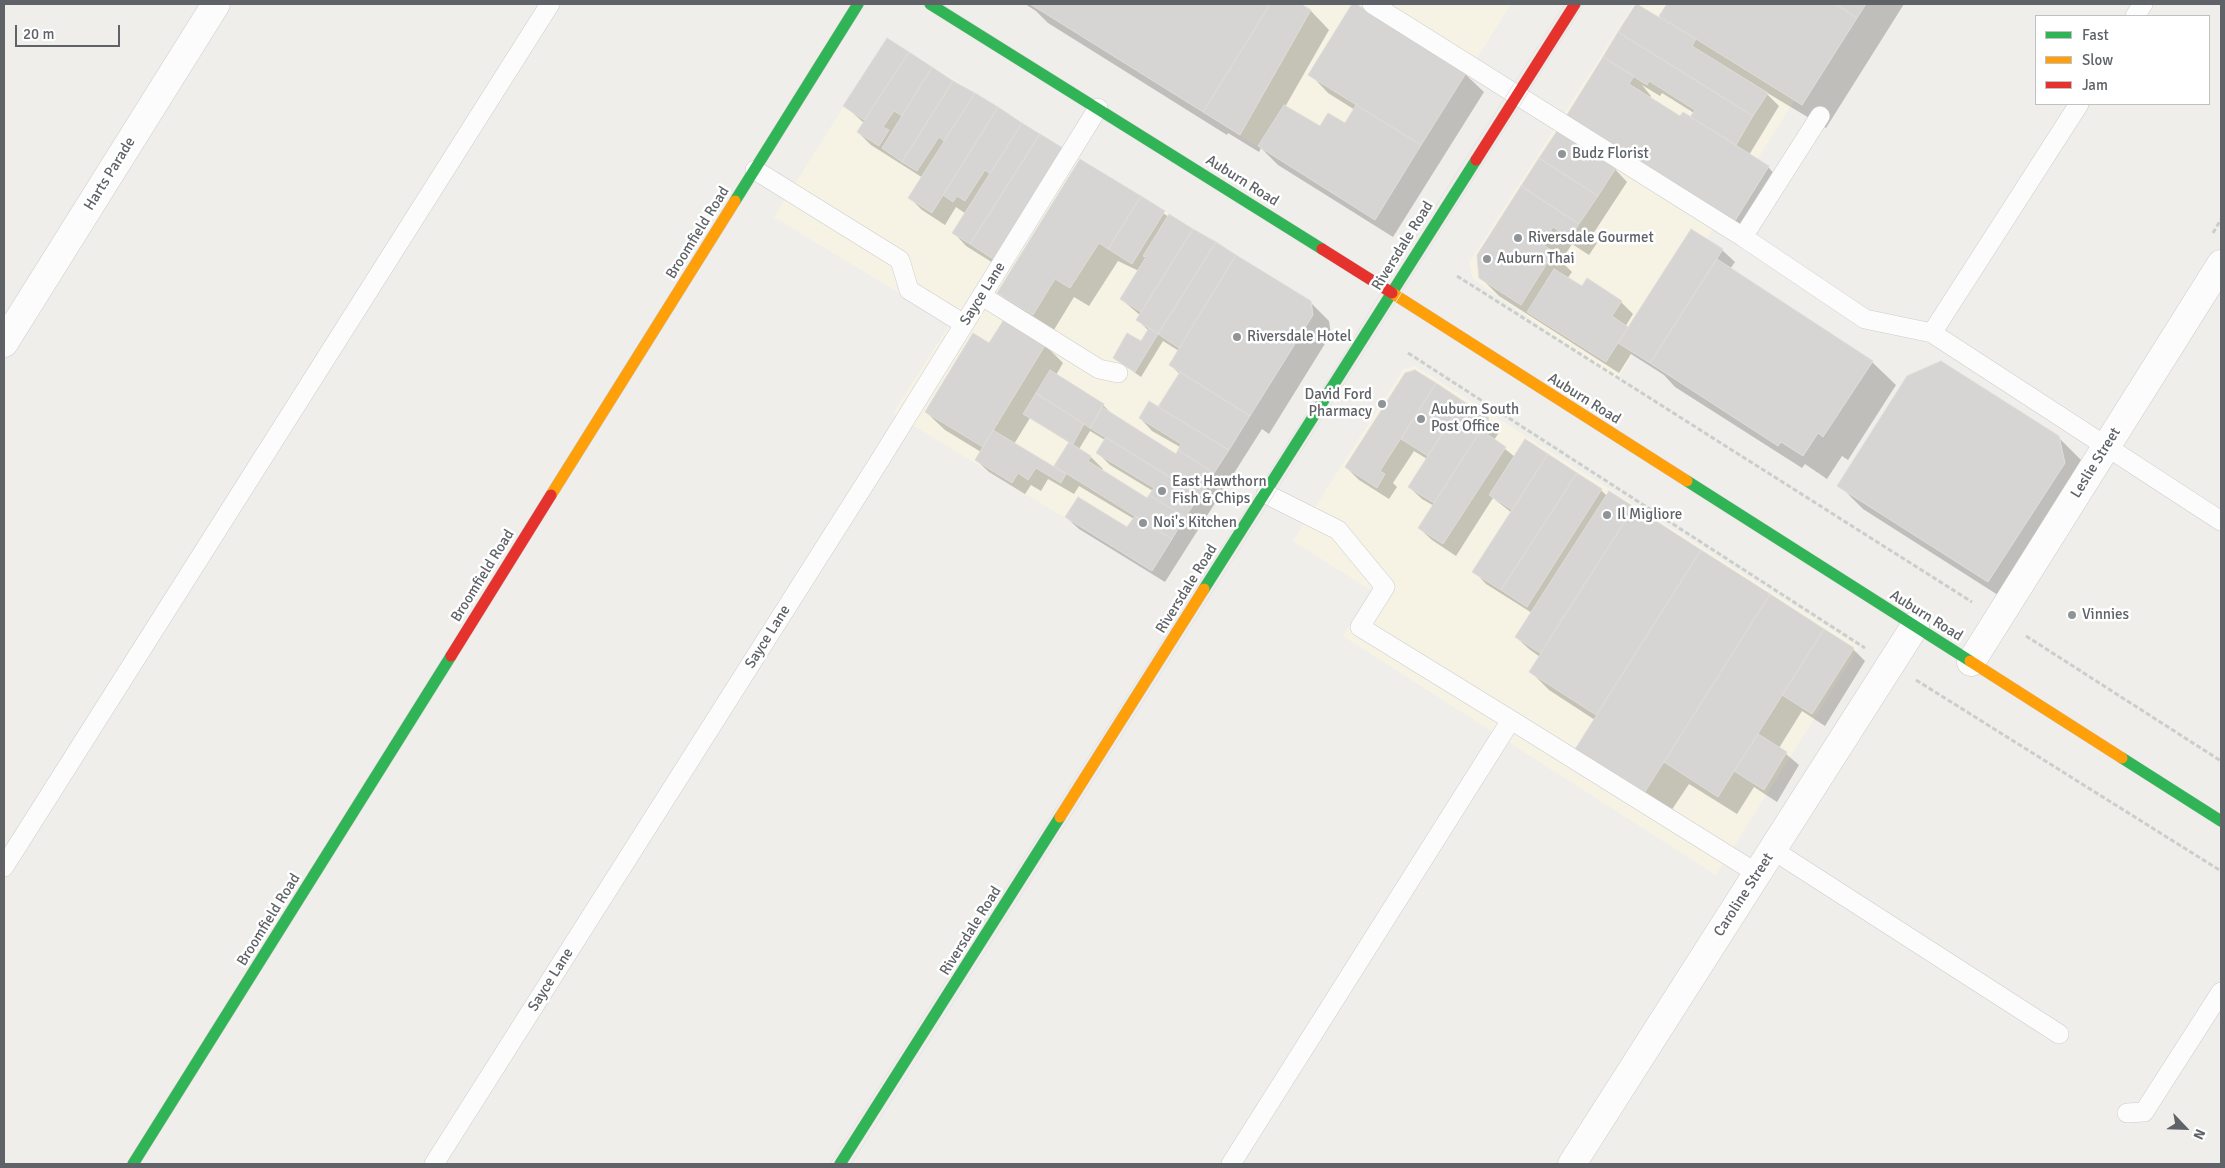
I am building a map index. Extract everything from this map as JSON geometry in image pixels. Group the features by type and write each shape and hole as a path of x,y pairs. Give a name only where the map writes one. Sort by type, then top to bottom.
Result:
{"main road":[{"name":"Broomfield Road","path":"133,1164 858,4"},
{"name":"Auburn Road","path":"930,4 1392,293 2221,821"},
{"name":"Riversdale Road","path":"840,1164 1575,4"}],"street":[{"name":"Harts Parade","path":"4,343 216,4"},
{"name":"Leslie Street","path":"1971,662 2221,264"},
{"name":"Caroline Street","path":"1572,1164 1914,626"}],"lane":[{"path":"4,867 550,4"},
{"path":"1372,4 1742,237 1865,319 1932,333 2107,445 2221,521"},
{"path":"2136,15 2143,4"},
{"path":"1932,333 2078,105"},
{"name":"Sayce Lane","path":"434,1164 982,296 1098,108"},
{"path":"1742,237 1820,116"},
{"path":"755,170 900,260 909,290 964,324"},
{"path":"982,296 1099,369 1118,372"},
{"path":"1266,494 1338,530 1385,587 1360,627 1758,874"},
{"path":"1231,1164 1511,720"},
{"path":"1773,850 2058,1034"},
{"path":"2127,1113 2144,1112 2221,992"}],"path":[{"path":"1457,276 2221,761"},
{"path":"1408,353 1890,664 2221,871"}],"shaded area":[{"path":"1030,4 1511,4 1375,220"},
{"path":"1634,4 1856,4 1617,380 1473,279 1469,263"},
{"path":"887,38 1311,301 1313,315 1152,571 893,413 950,324 774,217"},
{"path":"1415,366 1859,647 1716,875 1343,636 1372,591 1293,541 1404,369"}],"building":[{"path":"1030,4 1266,4 1269,6 1203,112"},
{"path":"1270,4 1301,4 1311,10 1240,135 1203,112"},
{"path":"1352,4 1356,4 1466,73 1421,145 1308,75"},
{"path":"1636,4 1696,39 1692,46 1768,93 1753,116 1618,32"},
{"path":"1667,4 1835,4 1857,18 1802,105 1659,16"},
{"path":"1835,4 1866,4 1857,18"},
{"path":"1618,32 1753,116 1736,145 1690,117 1695,110 1649,81 1647,85 1603,57"},
{"path":"887,38 909,52 864,120 843,106"},
{"path":"909,52 932,67 902,116 894,111 883,127 889,130 879,146 857,132"},
{"path":"1603,57 1634,76 1629,84 1680,116 1683,112 1769,166 1733,224 1565,118"},
{"path":"932,67 953,81 902,162 882,148"},
{"path":"953,81 975,93 944,141 939,137 917,171 902,162"},
{"path":"975,93 998,107 932,213 908,198"},
{"path":"1284,105 1320,126 1328,113 1345,123 1356,105 1421,145 1375,220 1258,146"},
{"path":"998,107 1022,123 990,174 985,170 965,201 957,196 953,202 943,195"},
{"path":"1022,123 1040,134 970,244 952,233"},
{"path":"1557,131 1616,168 1598,196 1539,158"},
{"path":"1040,134 1063,148 993,259 970,244"},
{"path":"1539,158 1598,196 1579,224 1521,186"},
{"path":"1080,159 1141,196 1108,249 1099,243 1070,288 1055,279 1033,315 997,293"},
{"path":"1521,186 1579,224 1570,238 1553,227 1542,244 1554,252 1521,305 1479,278 1477,255"},
{"path":"1141,196 1165,211 1132,264 1108,249"},
{"path":"1169,214 1193,229 1141,312 1120,299 1146,257 1143,256"},
{"path":"1193,229 1216,242 1158,334 1136,320"},
{"path":"1691,229 1723,249 1650,363 1618,343"},
{"path":"1216,242 1236,255 1179,348 1158,334"},
{"path":"1236,255 1311,301 1313,315 1250,416 1169,365"},
{"path":"1717,259 1873,361 1823,437 1818,433 1803,456 1781,442 1778,446 1650,363"},
{"path":"1554,269 1582,286 1587,278 1622,301 1612,316 1628,327 1606,362 1527,312"},
{"path":"1005,318 1046,344 983,447 925,412 973,333 989,343"},
{"path":"1149,328 1158,334 1135,372 1113,358 1127,333 1141,341"},
{"path":"1941,361 2059,436 2065,463 1988,582 1837,486 1907,376"},
{"path":"1050,370 1104,404 1090,428 1036,393"},
{"path":"1415,370 1436,383 1380,471 1385,474 1377,488 1345,467 1405,373"},
{"path":"1180,372 1250,416 1229,450 1158,407"},
{"path":"1436,383 1463,401 1428,456 1401,439"},
{"path":"1036,393 1084,424 1073,444 1023,414"},
{"path":"1149,401 1229,450 1214,473 1178,450 1181,444 1139,418"},
{"path":"1463,401 1489,418 1434,503 1408,487"},
{"path":"1102,407 1176,454 1178,450 1214,473 1200,496 1090,428"},
{"path":"993,430 1066,474 1061,483 1036,468 1028,480 1018,473 1012,483 975,460"},
{"path":"1481,430 1506,447 1443,544 1418,528"},
{"path":"1106,437 1200,496 1185,517 1149,495 1154,488 1096,453"},
{"path":"1525,439 1548,454 1512,510 1489,495"},
{"path":"1069,442 1091,456 1088,461 1147,498 1149,495 1185,517 1172,539 1054,466"},
{"path":"1548,454 1577,473 1501,590 1472,572"},
{"path":"1577,473 1602,489 1527,607 1501,590"},
{"path":"1609,491 1634,507 1540,653 1515,637"},
{"path":"1078,497 1127,527 1135,516 1172,539 1152,571 1065,517"},
{"path":"1634,507 1701,550 1596,715 1529,672"},
{"path":"1701,550 1770,594 1643,795 1574,751"},
{"path":"1770,594 1824,629 1718,797 1664,762"},
{"path":"1824,629 1854,648 1812,714 1782,695"},
{"path":"1758,734 1787,752 1764,790 1734,771"}],"tram line":[{"path":"830,1164 1565,4"},
{"path":"851,1164 1584,4"}],"traffic: fast":[{"path":"735,201 858,4"},
{"path":"930,4 1322,249"},
{"path":"1204,589 1476,160"},
{"path":"1687,481 1970,661"},
{"path":"133,1164 451,656"},
{"path":"2122,758 2221,821"},
{"path":"840,1164 1060,817"}],"traffic: slow":[{"path":"551,495 735,201"},
{"path":"1392,293 1687,481"},
{"path":"1060,817 1204,589"},
{"path":"1970,661 2122,758"}],"traffic: jam":[{"path":"1476,160 1575,4"},
{"path":"1322,249 1392,293"},
{"path":"451,656 551,495"}],"place":[{"name":"Budz Florist","path":"1562,154"},
{"name":"Riversdale Gourmet","path":"1518,238"},
{"name":"Auburn Thai","path":"1487,259"},
{"name":"Riversdale Hotel","path":"1237,337"},
{"name":"David Ford Pharmacy","path":"1382,404"},
{"name":"Auburn South Post Office","path":"1421,419"},
{"name":"East Hawthorn Fish & Chips","path":"1162,491"},
{"name":"Il Migliore","path":"1607,515"},
{"name":"Noi's Kitchen","path":"1143,523"},
{"name":"Vinnies","path":"2072,615"}]}
